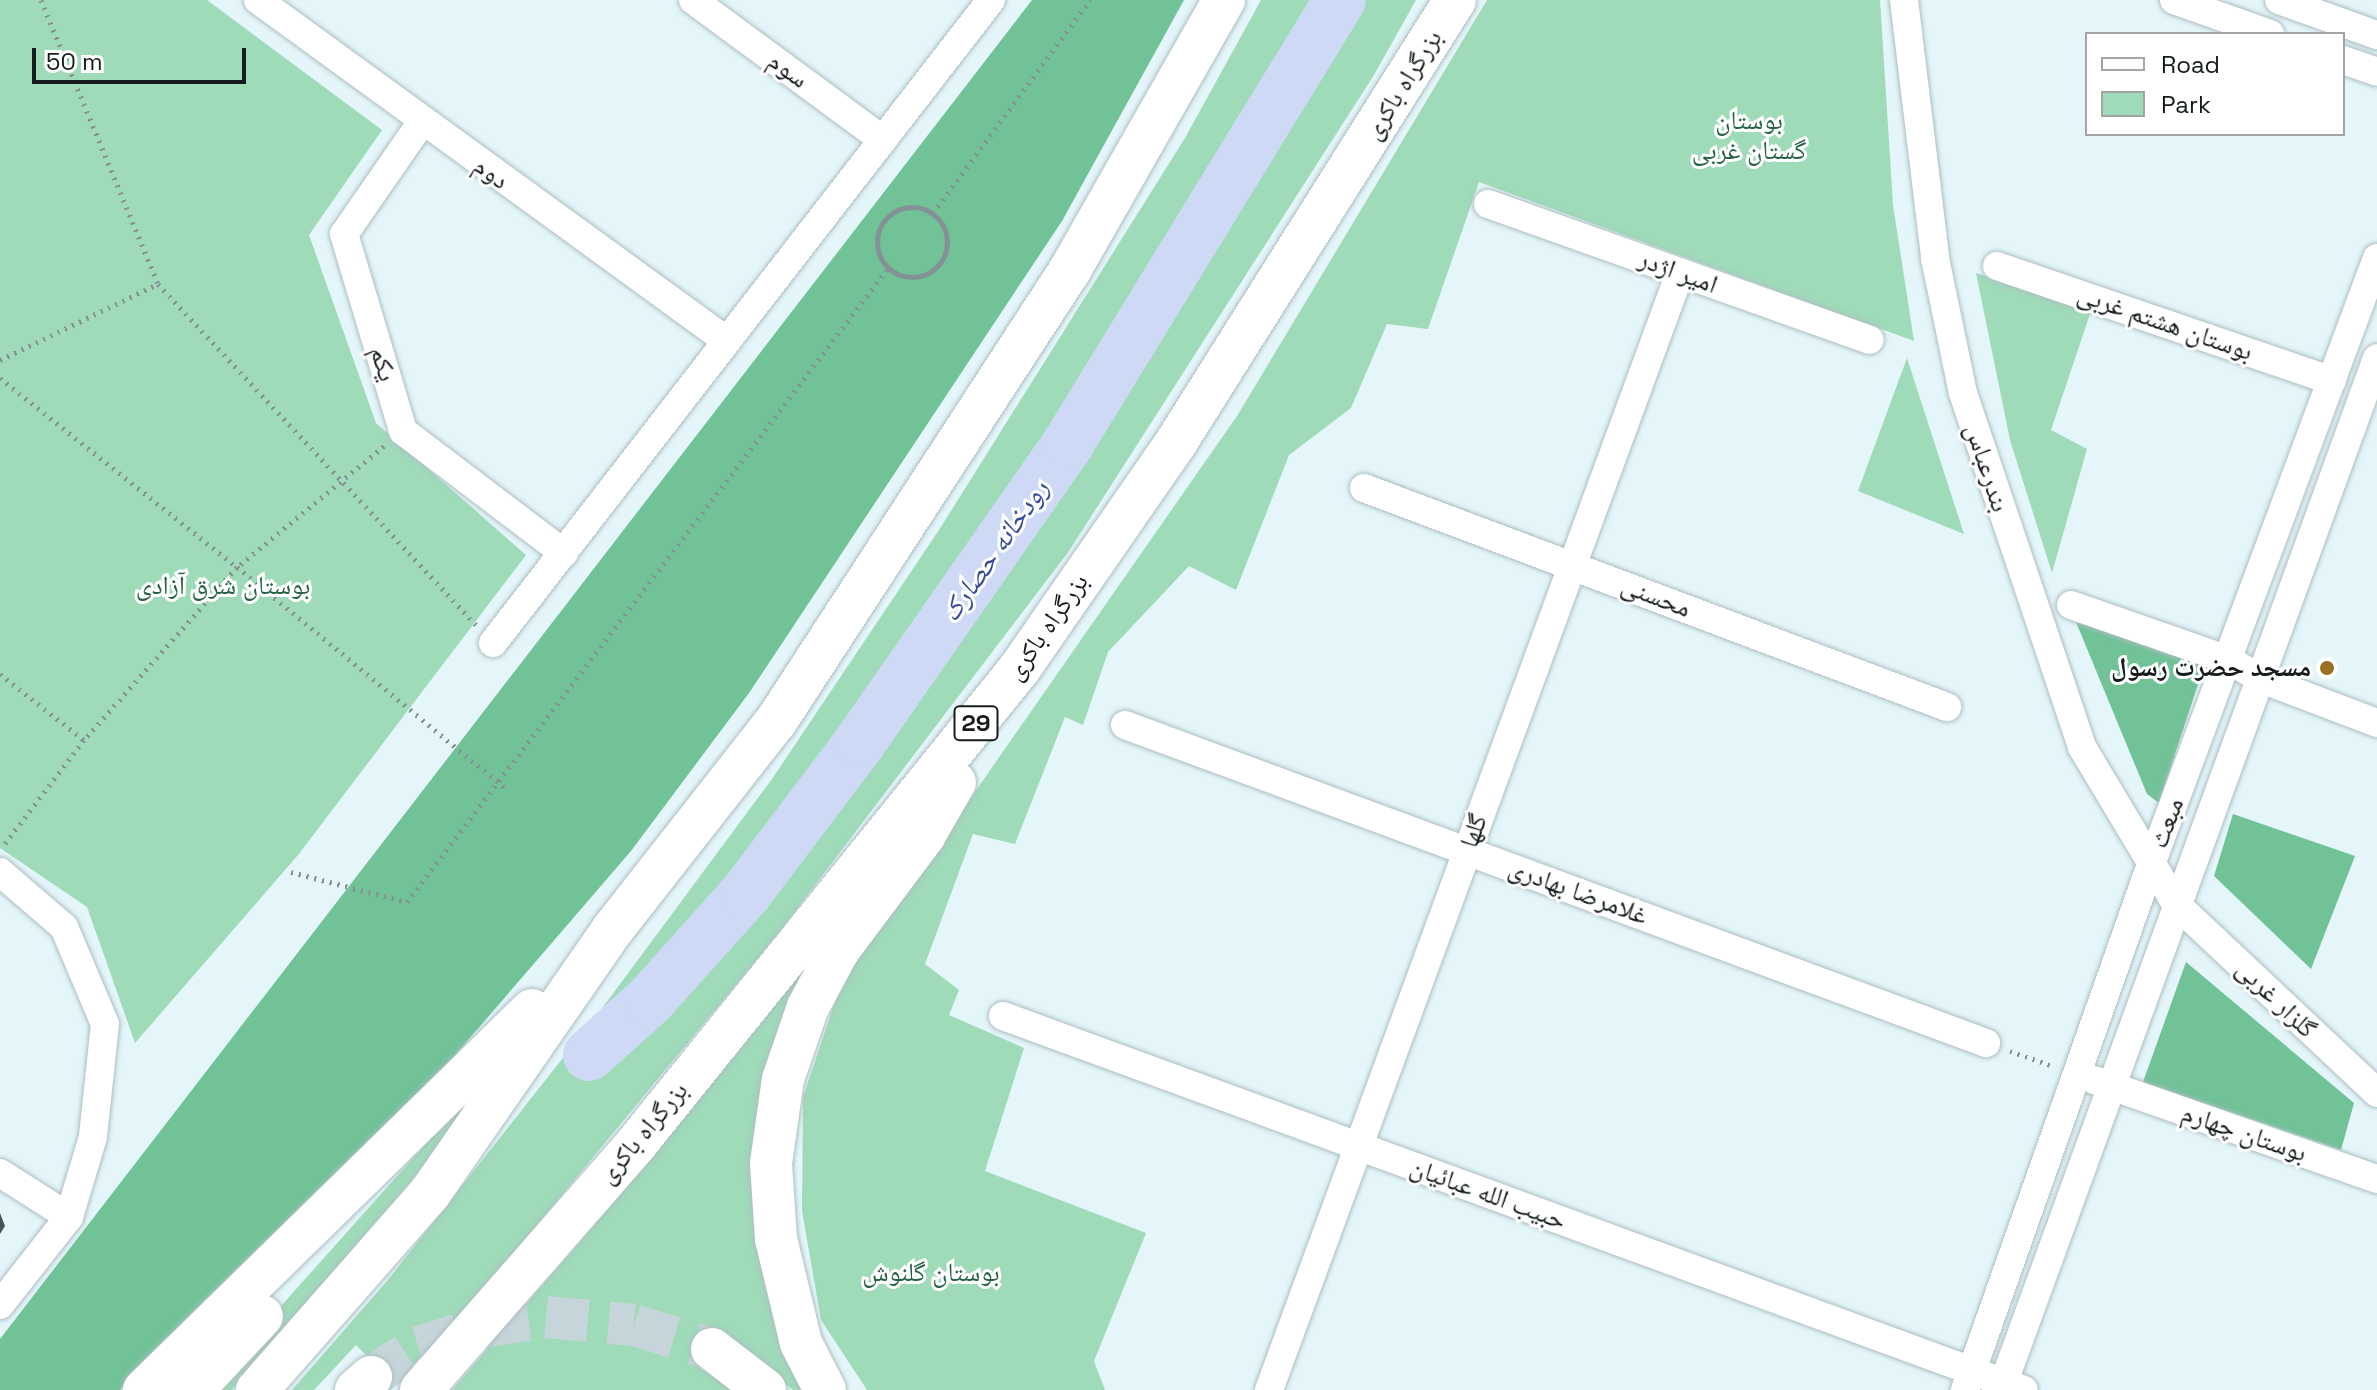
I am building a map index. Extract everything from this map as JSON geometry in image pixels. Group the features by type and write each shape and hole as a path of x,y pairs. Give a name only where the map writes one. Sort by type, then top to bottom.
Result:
{"highway":[{"path":"257,1390 430,1193 613,929 777,720 909,524 1070,270 1224,0"},
{"name":"بزرگراه باکری","path":"421,1390 637,1143 1020,668 1177,441 1455,0"},
{"path":"825,1390 801,1343 776,1239 771,1163 783,1079 808,1007 838,951 924,836 1020,668"},
{"path":"144,1390 420,1124 613,929"},
{"path":"193,1390 286,1290 420,1124"},
{"path":"712,1349 765,1390"}],"street":[{"name":"دوم","path":"258,0 421,123 727,341"},
{"name":"سوم","path":"693,0 883,140"},
{"path":"493,643 991,0"},
{"name":"بندرعباس","path":"1904,0 1935,258 1963,393 2082,747 2150,867 2176,904"},
{"path":"2174,0 2264,32"},
{"path":"2279,0 2377,35"},
{"path":"2345,61 2377,72"},
{"name":"یکم","path":"403,431 344,234 421,123"},
{"name":"امیر اژدر","path":"1488,204 1869,340"},
{"name":"مبعث","path":"1968,1381 2079,1075 2150,867 2377,258"},
{"name":"بوستان هشتم غربی","path":"1997,266 2332,381"},
{"name":"گلها","path":"1269,1390 1680,273"},
{"name":"مبعث","path":"2009,1388 2176,904 2377,358"},
{"path":"403,431 564,553"},
{"name":"محسنی","path":"1364,488 1947,707"},
{"path":"2071,605 2229,660 2261,679 2377,723"},
{"name":"غلامرضا بهادری","path":"1125,725 1986,1043"},
{"path":"0,872 64,927 105,1024 93,1137 69,1217 0,1305"},
{"name":"گلزار غربی","path":"2176,904 2377,1093"},
{"name":"حبیب الله عبائیان","path":"1003,1016 1358,1146 1968,1381 2009,1388"},
{"name":"بوستان چهارم","path":"2079,1075 2377,1179"},
{"path":"0,1173 69,1217"}],"path":[{"path":"41,0 158,284 493,643"},
{"path":"933,213 1090,0"},
{"path":"911,206 933,213 948,243 940,264 921,276 888,268 881,259 877,236 889,215 911,206"},
{"path":"291,872 407,902 888,268"},
{"path":"0,360 158,284"},
{"path":"0,378 237,567 506,789"},
{"path":"0,849 84,740 237,567 403,431"},
{"path":"0,674 84,740"},
{"path":"1986,1043 2079,1075"}],"green space":[{"name":"بوستان شرق آزادی","path":"0,0 207,0 382,130 309,235 376,423 526,555 298,855 135,1043 87,907 0,848"},
{"path":"1032,0 1184,0 1062,221 749,693 631,851 451,1060 338,1178 120,1390 0,1390 0,1339"},
{"path":"1261,0 1416,0 1374,75 1069,551 777,935 484,1289 390,1390 381,1390 391,1380 356,1345 314,1390 292,1390 387,1281 603,1007 772,779 939,530 1185,138"},
{"path":"1487,0 1880,0 1893,205 1914,341 1479,182 1428,329 1387,324 1351,408 1289,455 1236,590 1189,566 1108,652 1083,725 1065,717 1015,844 973,834 925,964 959,990 949,1015 1024,1048 985,1171 1146,1233 1094,1361 1105,1390 867,1390 821,1320 802,1211 803,1097 841,984 1237,416"},
{"path":"1976,273 2092,308 2051,430 2087,449 2052,573 2010,440"},
{"path":"1907,358 1964,534 1858,491"},
{"path":"2076,622 2205,663 2159,803 2147,794"},
{"path":"2233,814 2355,856 2311,969 2214,876"},
{"path":"916,832 770,1082 811,1390 793,1390 717,1329 695,1365 736,1390 452,1390 628,1186"},
{"path":"2186,962 2354,1103 2341,1150 2143,1082"},
{"path":"556,998 411,1181 232,1390 206,1390"}],"waterway":[{"name":"رودخانه حصارک","path":"589,1055 650,1000 746,893 860,742 1069,442 1340,0"}],"tunnel":[{"path":"371,1377 418,1347 487,1326 546,1317 634,1325 712,1349"}],"place":[{"name":"مسجد حضرت رسول","path":"2327,668"}],"park label":[{"name":"بوستان گستان غربی","path":"1749,136"},
{"name":"بوستان گلنوش","path":"931,1273"}]}
